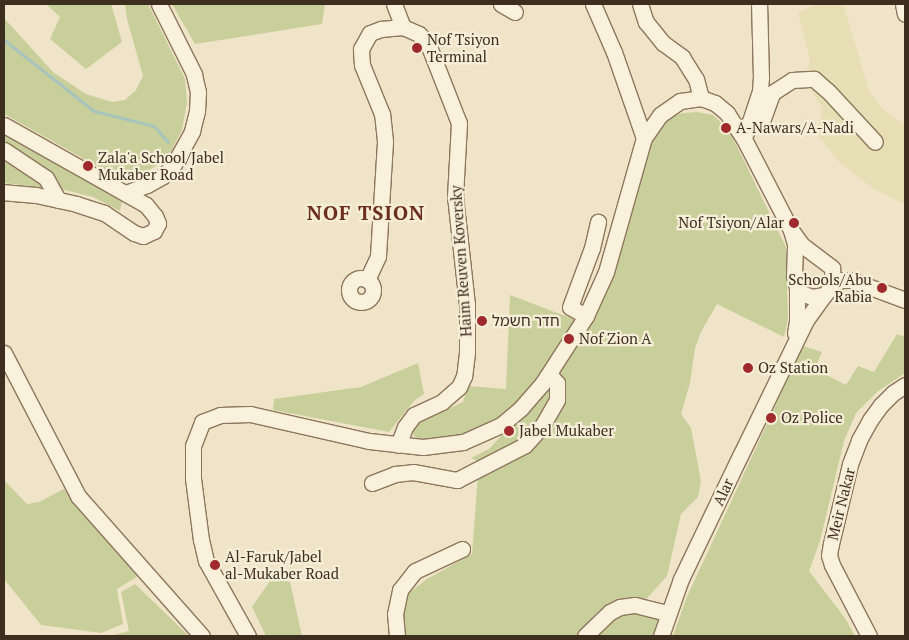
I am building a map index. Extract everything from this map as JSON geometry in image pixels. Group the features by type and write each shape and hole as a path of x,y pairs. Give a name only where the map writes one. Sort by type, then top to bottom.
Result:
{"street":[{"path":"126,193 147,186 163,176 174,164 192,131 197,112 198,92 194,74 159,4"},
{"path":"352,305 349,290 352,282 360,278 367,280 378,256 385,141 382,114 362,65 361,50 370,33 381,29 403,27 394,4"},
{"path":"500,4 515,12"},
{"path":"592,4 614,52 644,138"},
{"path":"640,4 646,22 664,43 682,57 696,79 701,98"},
{"path":"744,139 760,91 762,78 759,4"},
{"path":"903,4 905,14"},
{"name":"Haim Reuven Koversky","path":"398,445 406,426 414,415 442,402 462,383 466,367 467,338 467,304 455,196 460,133 457,113 428,44 419,34 403,27"},
{"path":"749,123 761,124 772,93 792,80 814,79 828,91 875,142"},
{"path":"248,636 206,561 201,540 193,478 193,446 202,422 220,415 250,414 321,431 398,445 448,445 480,436 501,424 521,408 549,374 586,316 606,272 644,138 660,115 680,101 701,98 715,103 727,113 744,139 791,230 802,245 823,260 866,284 905,300"},
{"path":"4,124 146,205 158,223 154,231 143,236 128,229 104,213 36,195 4,192"},
{"path":"4,150 46,178 58,200"},
{"path":"586,316 570,307 592,248 598,222"},
{"path":"791,230 795,244 796,269 794,276 797,288 806,296 818,297 841,280 866,284"},
{"path":"796,269 802,261 823,260"},
{"path":"823,260 834,273 828,290"},
{"name":"Alar","path":"791,349 797,322 797,288"},
{"name":"Alar","path":"661,636 681,579 791,349 806,320 828,290"},
{"path":"4,353 78,496 202,636"},
{"path":"372,483 395,474 412,472 457,480 525,445 542,426 556,400 558,383 549,374"},
{"name":"Meir Nakar","path":"869,634 832,565 830,544 850,464 859,440 881,405 893,393 905,385"},
{"path":"397,636 395,614 400,590 415,571 462,549"},
{"path":"585,636 610,612 620,607 635,605 668,614"}],"shaded area":[{"path":"817,4 843,4 869,90 883,109 905,125 905,204 871,187 839,162 817,135 823,108 804,80 810,59 798,12"}],"green space":[{"path":"46,4 111,4 122,42 86,69 50,39 60,17"},
{"path":"125,4 148,4 185,79 187,102 182,130 172,150 163,162 147,171 128,175 109,172 4,114 4,18 53,72 86,94 112,102 125,100 136,90 143,76 127,19"},
{"path":"172,4 325,4 322,24 195,44"},
{"path":"697,112 713,115 729,130 786,247 788,319 784,337 717,304 701,332 695,348 690,383 681,414 691,428 701,481 698,497 681,514 667,576 647,598 589,626 577,636 403,636 400,615 405,596 427,579 472,554 479,462 471,458 489,449 543,391 577,338 649,140 664,119 683,113"},
{"path":"4,134 122,201 120,211 93,197 65,190 4,183"},
{"path":"510,295 576,320 535,383 508,412 452,441 415,438 411,429 414,425 463,402 468,386 506,389"},
{"path":"897,334 905,337 905,373 877,392 856,413 844,441 820,541 809,571 845,618 855,636 673,636 686,599 803,346 822,352 815,369 846,385 858,366 874,372"},
{"path":"418,363 424,394 415,400 389,432 273,410 274,399 361,387"},
{"path":"4,480 27,504 39,502 64,489 138,576 117,589 123,624 101,633 41,625 4,579"},
{"path":"272,578 290,582 302,636 266,636 252,607"},
{"path":"135,584 189,636 110,636 129,631 121,592"},
{"path":"626,609 655,615 659,619 654,636 594,636 612,617"}],"waterway":[{"path":"4,40 94,111 154,126 168,142"}],"place":[{"name":"Nof Tsiyon Terminal","path":"417,48"},
{"name":"A-Nawars/A-Nadi","path":"726,128"},
{"name":"Zala'a School/Jabel Mukaber Road","path":"88,166"},
{"name":"Nof Tsiyon/Alar","path":"794,223"},
{"name":"Schools/Abu Rabia","path":"882,288"},
{"name":"חדר חשמל","path":"482,321"},
{"name":"Nof Zion A","path":"569,339"},
{"name":"Oz Station","path":"748,368"},
{"name":"Oz Police","path":"771,418"},
{"name":"Jabel Mukaber","path":"509,431"},
{"name":"Al-Faruk/Jabel al-Mukaber Road","path":"215,565"}],"district":[{"name":"NOF TSION","path":"366,212"}]}
